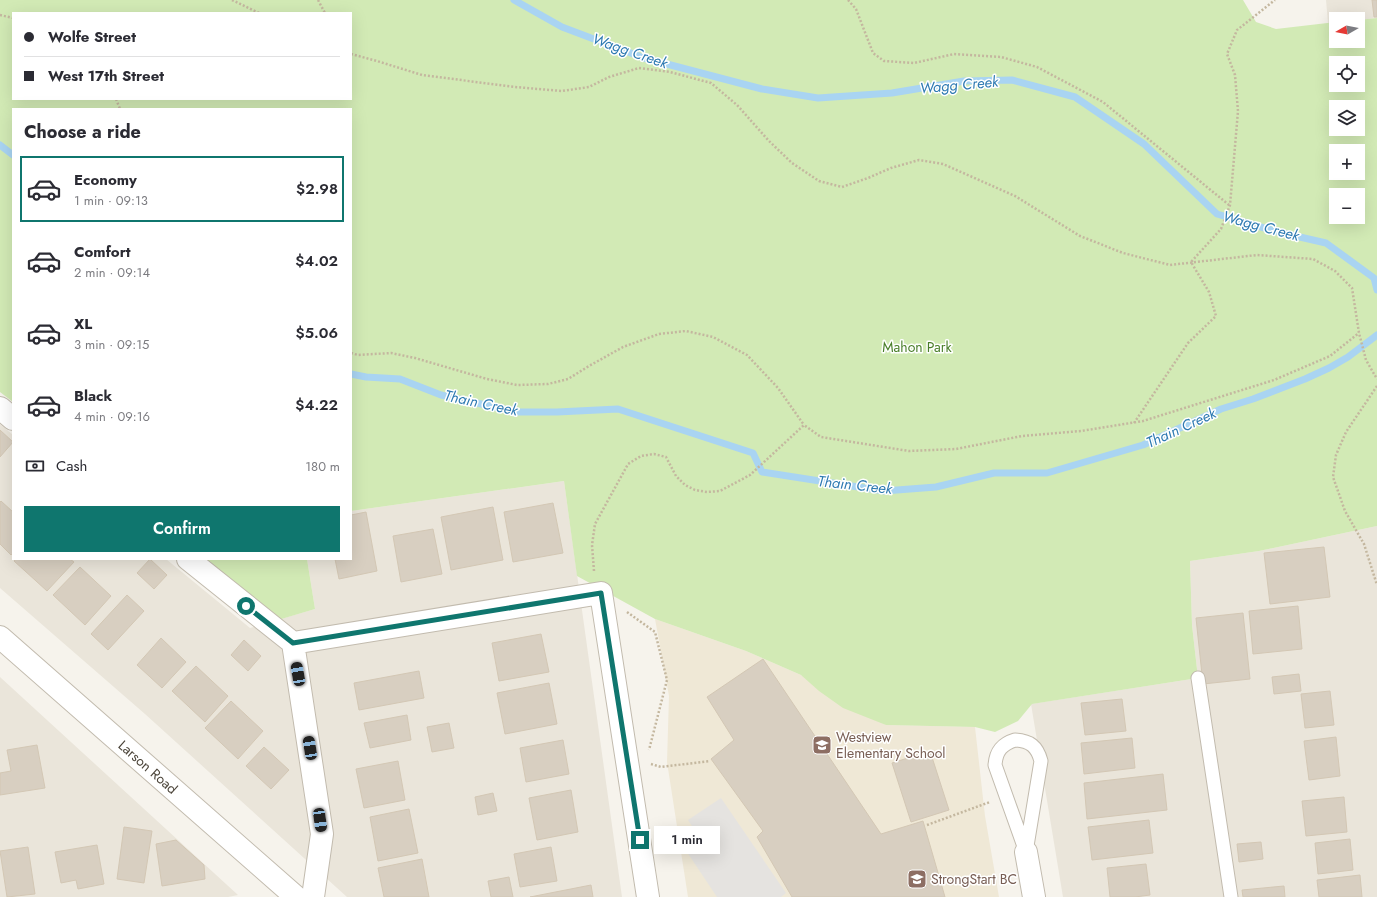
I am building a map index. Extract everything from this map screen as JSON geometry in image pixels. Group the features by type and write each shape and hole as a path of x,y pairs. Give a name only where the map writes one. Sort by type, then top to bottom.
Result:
{"street":[{"path":"0,408 12,417"},
{"path":"189,560 293,643 322,834 313,897"},
{"path":"293,643 601,593 648,897"},
{"name":"Larson Road","path":"0,637 296,897"},
{"path":"1026,852 1034,897"}],"lane":[{"path":"1198,678 1231,897"},
{"path":"1015,740 1024,741 1032,745 1038,752 1041,761 1026,852 995,765 996,756 1000,748 1015,740"}],"path":[{"path":"232,0 256,12"},
{"path":"318,0 325,12"},
{"path":"848,0 856,8 873,52 884,61 914,63 954,54 1001,57 1037,67 1103,102 1230,205"},
{"path":"1191,262 1220,229 1230,205 1238,112 1235,75 1227,54 1237,30 1275,0"},
{"path":"0,15 12,18"},
{"path":"352,54 377,60 422,75 515,87 562,91 589,87 609,77 639,68 670,72 711,83 737,105 768,141 788,159 819,181 842,187 891,168 919,160 943,164 1016,196 1080,236 1116,250 1170,265 1257,255 1313,259 1335,271 1352,288 1359,333 1366,360 1377,379"},
{"path":"1134,423 1188,343 1216,316 1209,292 1191,262"},
{"path":"352,353 358,355 391,353 415,358 487,379 517,385 548,384 568,379 623,347 659,334 686,331 714,337 747,355 778,388 804,424 821,438 909,451 956,449 1022,436 1081,431 1134,423 1274,380 1330,356 1359,333"},
{"path":"1377,386 1346,432 1336,455 1334,477 1345,511 1364,544 1377,586"},
{"path":"648,755 667,680 655,632 601,593 593,568 592,545 595,524 628,464 640,456 654,454 666,457 676,476 685,485 695,490 720,492 750,475 804,424"},
{"path":"646,762 661,767 710,761"},
{"path":"927,825 993,802"}],"shaded area":[{"path":"1326,0 1377,0 1377,18 1365,19 1365,12 1329,12 1328,23"},
{"path":"0,424 12,434 12,560 167,560 250,628 315,609 307,560 352,560 352,511 564,481 622,897 347,897 145,714 0,588"},
{"path":"1377,526 1377,897 1063,897 1031,704 1198,678 1192,625 1190,561 1259,551"},
{"name":"Westview Elementary School","path":"655,619 746,651 801,675 886,725 975,727 985,816 999,897 688,897 667,762 669,696"},
{"path":"0,677 238,895 228,897 0,897"},
{"path":"721,798 786,893 781,897 717,897 681,843 696,832 688,820"}],"green space":[{"name":"Mahon Park","path":"0,0 1243,0 1256,22 1276,29 1329,23 1329,48 1365,48 1365,19 1377,18 1377,526 1259,551 1190,561 1192,625 1198,678 1032,704 1018,721 995,732 975,727 886,725 843,708 819,691 801,675 746,651 655,619 577,576 564,481 352,511 352,108 12,108 12,401 0,392"},
{"path":"205,560 307,560 315,609 278,620"}],"building":[{"path":"1372,0 1377,0 1377,17 1374,17"},
{"path":"0,430 12,441 12,443 0,457"},
{"path":"1,501 12,511 11,555 0,544"},
{"path":"553,503 563,553 513,562 504,512"},
{"path":"493,507 503,560 451,570 441,517"},
{"path":"366,512 377,571 339,579 335,560 352,560 352,515"},
{"path":"433,529 442,574 401,582 393,536"},
{"path":"1324,547 1330,597 1270,604 1264,553"},
{"path":"71,560 74,562 47,591 14,561"},
{"path":"149,560 151,560 167,575 154,589 137,573"},
{"path":"80,567 111,596 85,625 53,595"},
{"path":"127,595 144,611 108,650 91,634"},
{"path":"1298,606 1302,649 1253,654 1249,611"},
{"path":"1243,613 1250,679 1203,684 1196,618"},
{"path":"541,634 549,672 499,681 492,643"},
{"path":"161,638 186,662 162,688 137,665"},
{"path":"244,640 261,656 248,671 231,655"},
{"path":"763,659 881,834 923,821 945,897 792,897 757,837 763,831 711,759 734,740 707,697"},
{"path":"196,666 228,696 205,722 172,691"},
{"path":"419,671 424,698 359,710 354,683"},
{"path":"1299,674 1301,691 1274,694 1272,677"},
{"path":"549,683 557,724 505,734 497,693"},
{"path":"1330,691 1334,725 1305,728 1301,694"},
{"path":"1122,699 1126,731 1085,735 1081,703"},
{"path":"231,701 263,731 238,759 205,728"},
{"path":"407,715 411,740 370,748 364,723"},
{"path":"449,723 454,748 432,752 427,727"},
{"path":"1336,737 1340,776 1309,780 1304,741"},
{"path":"1132,738 1135,768 1084,774 1081,743"},
{"path":"563,740 569,774 526,782 520,748"},
{"path":"37,745 45,788 0,795 0,773 11,771 7,750"},
{"path":"264,747 289,770 271,789 246,766"},
{"path":"930,751 949,810 911,822 892,763"},
{"path":"398,761 405,800 364,808 356,769"},
{"path":"1163,774 1167,810 1087,819 1084,783"},
{"path":"571,790 578,832 537,840 529,798"},
{"path":"493,793 497,811 478,815 475,797"},
{"path":"1344,797 1347,832 1306,836 1302,801"},
{"path":"409,809 418,853 378,861 370,817"},
{"path":"1149,820 1153,853 1092,860 1088,827"},
{"path":"124,827 152,831 144,883 117,879"},
{"path":"1350,839 1353,870 1318,874 1315,843"},
{"path":"176,840 204,865 205,879 162,886 156,844"},
{"path":"1261,842 1263,859 1239,862 1237,844"},
{"path":"97,845 104,884 78,889 76,880 61,883 55,852"},
{"path":"28,847 35,894 7,897 0,851"},
{"path":"551,847 557,881 520,887 514,854"},
{"path":"422,859 429,897 384,897 378,868"},
{"path":"1146,864 1150,895 1135,897 1110,897 1107,868"},
{"path":"1360,875 1362,897 1319,897 1317,880"},
{"path":"509,877 513,897 491,897 488,881"},
{"path":"591,885 593,897 530,897"},
{"path":"1284,886 1285,897 1243,897 1242,890"}],"waterway":[{"name":"Wagg Creek","path":"514,0 562,27 644,58 762,89 818,98 892,93 964,81 1012,80 1075,97 1144,144 1217,214 1278,232 1326,243 1374,278 1377,290"},
{"name":"Thain Creek","path":"0,145 12,154"},
{"name":"Thain Creek","path":"352,374 366,377 400,379 441,395 517,412 618,409 753,453 762,472 884,491 936,487 994,473 1047,473 1143,445 1221,409 1253,399 1329,368 1348,357 1377,335"}],"place":[{"name":"Westview Elementary School","path":"822,745"},
{"name":"StrongStart BC","path":"917,879"}],"route":[{"path":"246,606 293,643 601,593 640,840"}]}
